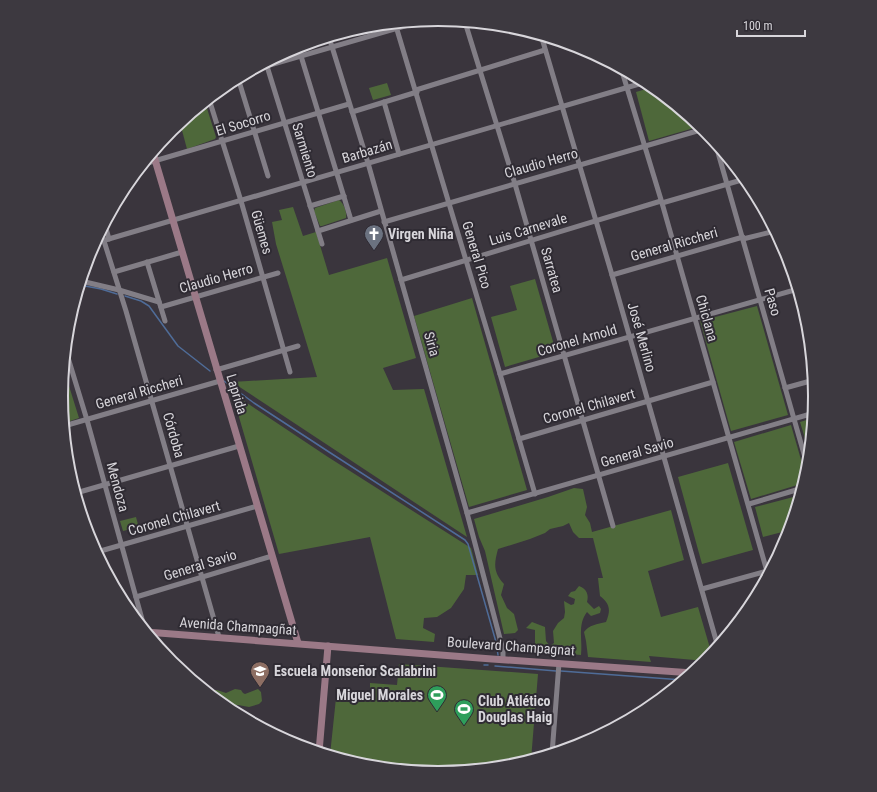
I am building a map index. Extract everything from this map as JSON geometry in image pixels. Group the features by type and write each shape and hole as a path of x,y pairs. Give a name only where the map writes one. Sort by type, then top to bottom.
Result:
{"street":[{"name":"Sarratea","path":"467,27 498,126 613,526"},
{"name":"General Pico","path":"397,28 500,374 534,494"},
{"path":"284,60 332,47 384,30"},
{"name":"José Merlino","path":"543,42 630,336 716,641"},
{"name":"Siria","path":"331,43 368,164 467,513 503,650 503,659"},
{"path":"352,112 545,50"},
{"path":"301,56 351,220"},
{"name":"Sarmiento","path":"268,68 322,244"},
{"name":"Chiclana","path":"623,76 662,202 767,566"},
{"path":"240,84 268,176"},
{"name":"Barbazán","path":"103,241 638,84"},
{"path":"384,102 398,154"},
{"name":"Güemes","path":"211,104 290,372"},
{"name":"El Socorro","path":"155,161 349,104"},
{"name":"Claudio Herro","path":"384,222 697,131"},
{"name":"Paso","path":"718,154 804,453"},
{"name":"Laprida","path":"155,161 298,643"},
{"name":"Luis Carnevale","path":"401,280 596,221 739,181"},
{"path":"310,206 344,196"},
{"path":"318,231 381,211"},
{"name":"General Riccheri","path":"612,275 743,238 770,232"},
{"name":"Córdoba","path":"106,235 119,290 203,577 219,637"},
{"path":"114,272 182,252"},
{"path":"147,262 165,321"},
{"name":"Claudio Herro","path":"160,304 196,296 278,273"},
{"path":"86,282 119,290 160,304"},
{"name":"Coronel Arnold","path":"500,374 793,290"},
{"path":"216,370 298,346"},
{"name":"Mendoza","path":"70,364 142,617"},
{"name":"General Riccheri","path":"70,425 220,381"},
{"name":"Coronel Chilavert","path":"519,439 713,382"},
{"path":"785,388 808,382"},
{"name":"General Savio","path":"467,513 808,415"},
{"path":"81,492 239,446"},
{"path":"749,504 796,490"},
{"name":"Coronel Chilavert","path":"103,551 257,506"},
{"name":"General Savio","path":"136,597 272,556"},
{"path":"702,590 763,574"},
{"name":"Avenida Champagñat","path":"153,632 328,646"},
{"path":"320,746 328,646"},
{"name":"Boulevard Champagnat","path":"328,646 684,672"},
{"path":"553,747 559,663"}],"green space":[{"path":"387,83 391,95 373,100 369,88"},
{"path":"646,89 664,102 693,128 649,141 636,92"},
{"path":"207,108 216,137 215,139 187,149 182,130"},
{"path":"339,200 345,208 346,218 320,226 314,211 315,208"},
{"path":"293,207 303,236 316,232 329,275 387,258 416,358 383,368 393,390 424,389 467,537 232,382 317,377 276,244 272,222 282,220 279,210"},
{"path":"535,279 556,352 505,367 491,317 517,310 510,286"},
{"path":"472,298 527,490 469,507 414,316"},
{"path":"757,306 788,415 731,431 700,321"},
{"path":"68,384 79,418 69,421"},
{"path":"232,393 328,457 471,548 478,575 466,575 464,589 451,608 437,617 424,618 423,628 435,634 434,642 396,639 370,537 279,554"},
{"path":"808,420 805,440 800,422"},
{"path":"791,425 802,463 797,485 751,499 734,442"},
{"path":"728,463 753,550 702,564 678,477"},
{"path":"574,488 583,489 587,507 585,515 590,523 592,532 671,510 684,560 648,571 661,617 698,607 710,648 700,658 697,660 649,656 651,662 588,657 584,632 591,626 606,622 609,614 609,608 600,596 598,578 603,578 593,538 579,538 573,532 569,523 550,529 545,533 530,539 498,549 495,568 500,580 504,584 501,595 507,608 514,614 518,630 515,633 504,634 485,551 474,519"},
{"path":"795,497 782,532 763,537 755,507"},
{"path":"136,517 140,532 137,533 135,528 123,531 120,521"},
{"path":"579,586 587,592 587,602 594,609 599,606 601,609 600,613 591,616 587,612 584,617 581,627 581,655 535,651 535,630 526,628 532,622 545,627 546,641 550,646 554,643 553,631 558,623 564,618 564,601 571,605 574,604 575,599 568,596"},
{"name":"Club Atlético Douglas Haig","path":"399,664 538,674 532,754 487,763 438,766 390,763 366,759 331,749 336,698 370,701 370,683 397,685"},
{"path":"235,689 241,690 245,694 258,689 261,692 262,701 259,704 249,707 235,705 213,690 226,693"}],"waterway":[{"path":"85,286 117,294"},
{"path":"125,296 141,301 149,306 178,346 210,371"},
{"path":"224,381 254,403 465,540 468,544 496,642 498,655"},
{"path":"495,666 556,671"},
{"path":"561,671 676,679"}],"place":[{"name":"Virgen Niña","path":"374,251"},
{"name":"Escuela Monseñor Scalabrini","path":"260,688"},
{"name":"Miguel Morales","path":"437,712"},
{"name":"Club Atlético Douglas Haig","path":"464,726"}]}
